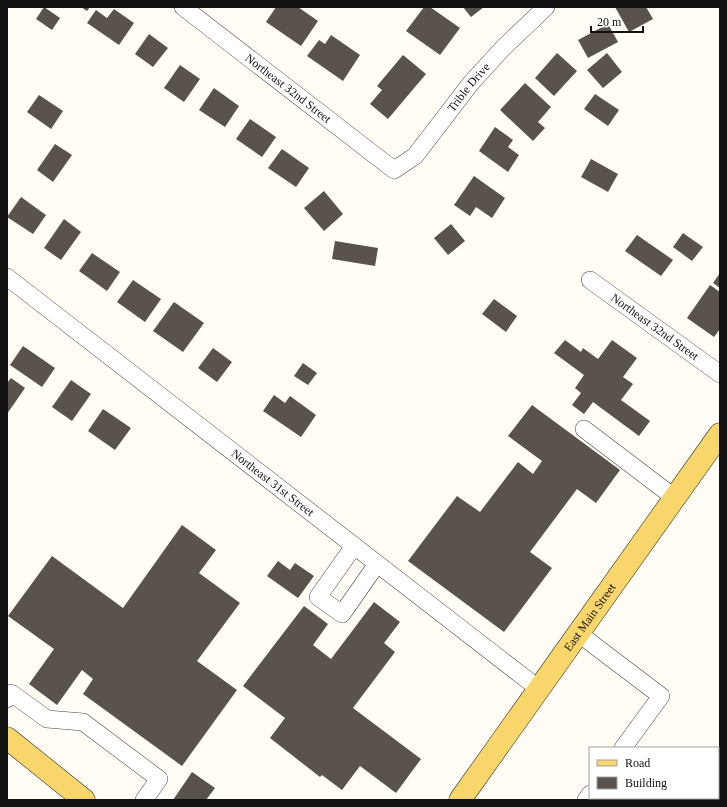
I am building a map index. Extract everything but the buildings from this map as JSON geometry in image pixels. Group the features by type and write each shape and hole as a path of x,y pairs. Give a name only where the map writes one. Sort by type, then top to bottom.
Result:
{"main road":[{"name":"East Main Street","path":"460,800 720,434"},
{"path":"7,738 84,800"}],"street":[{"name":"Northeast 32nd Street","path":"183,7 394,170"},
{"name":"Trible Drive","path":"394,170 415,156 471,83 503,48 546,7"},
{"name":"Northeast 31st Street","path":"7,277 539,689"},
{"name":"Northeast 32nd Street","path":"590,280 720,374"},
{"path":"584,429 675,498"},
{"path":"354,546 318,597 342,614 377,564"},
{"path":"578,633 661,696 624,747"},
{"path":"7,698 11,693 47,719 83,722 159,779 144,800"}]}
